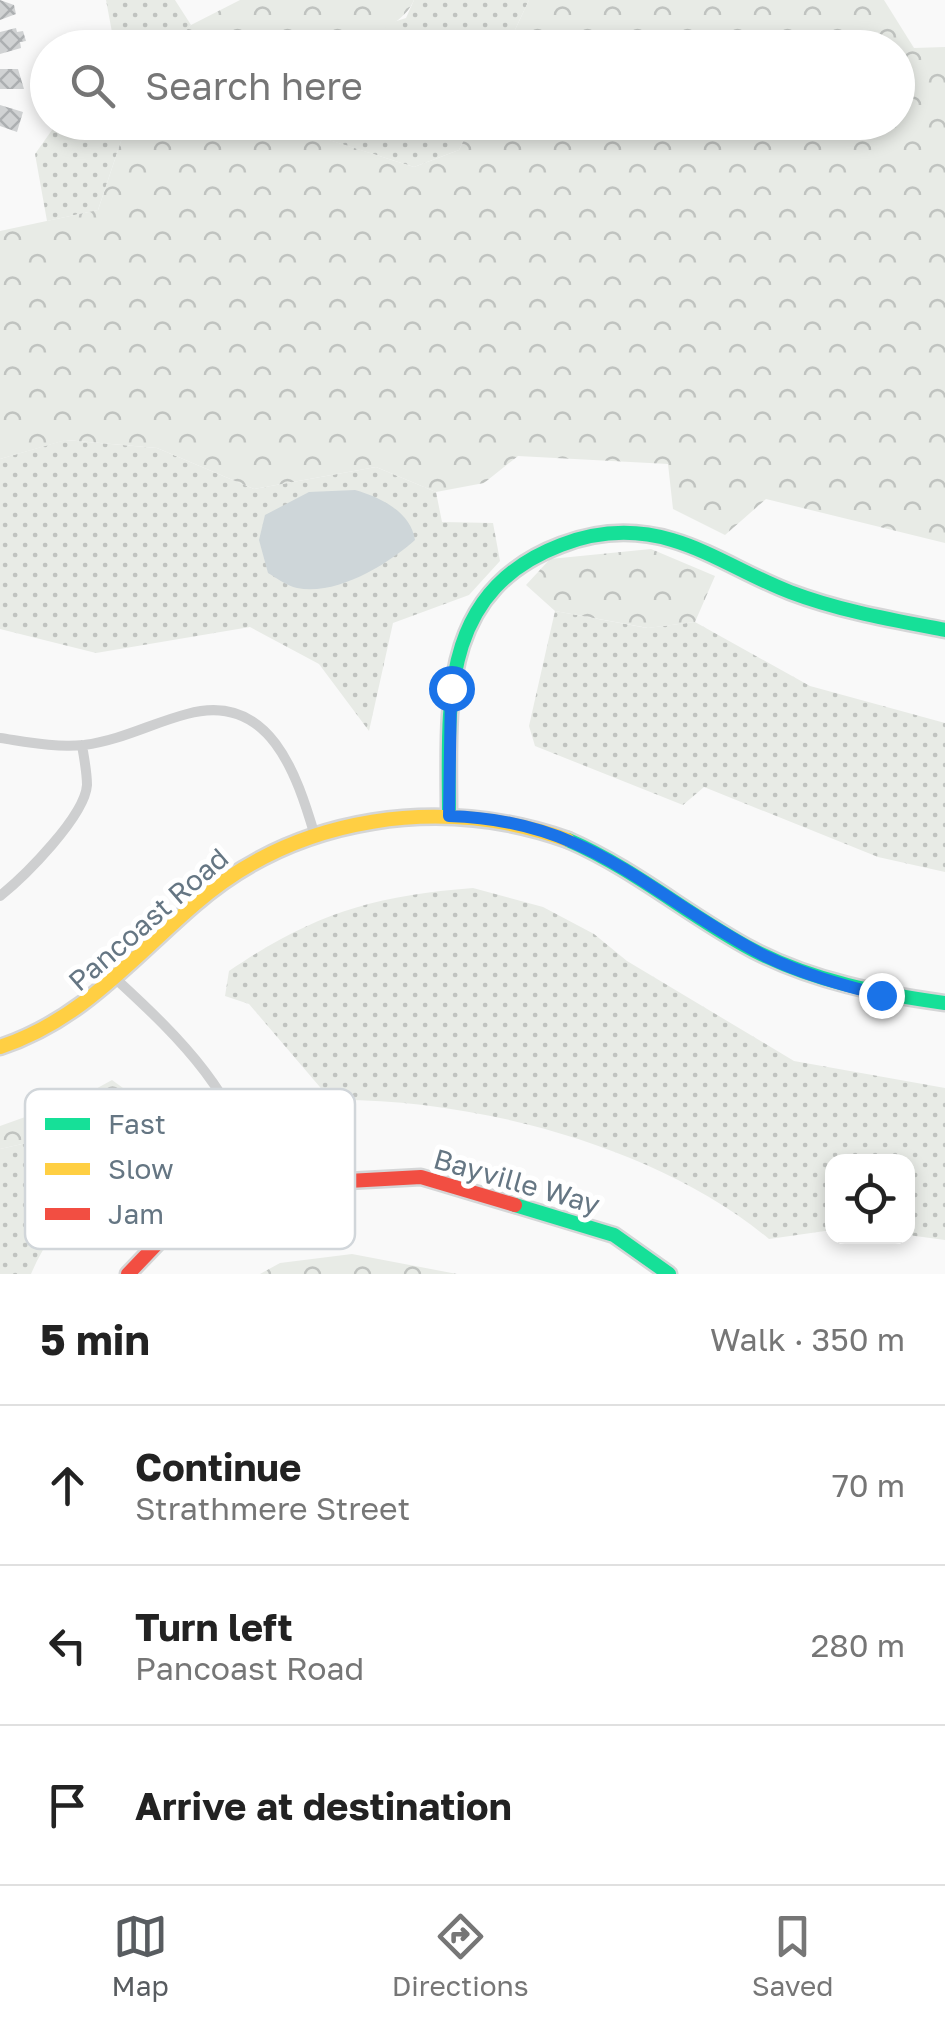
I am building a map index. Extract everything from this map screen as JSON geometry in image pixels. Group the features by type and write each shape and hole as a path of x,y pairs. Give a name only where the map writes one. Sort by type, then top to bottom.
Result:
{"street":[{"path":"449,816 451,688 461,642 480,602 520,566 552,547 594,534 634,532 672,540 806,598 945,630"},
{"path":"0,738 82,745 138,734 190,712 218,712 249,719 269,733 285,756 300,784 315,836"},
{"path":"0,896 68,825 82,804 87,786 82,745"},
{"name":"Pancoast Road","path":"0,1047 58,1026 117,980 196,902 232,874 268,852 369,819 484,817 550,832 600,852 768,958 881,995 945,1003"},
{"path":"117,980 178,1036 217,1089"},
{"name":"Bayville Way","path":"355,1180 421,1176 614,1235 669,1274"},
{"name":"Bayville Way","path":"128,1274 152,1249"}],"green space":[{"path":"106,0 175,0 191,25 187,30 112,30"},
{"path":"240,0 414,0 399,20 380,30 187,30"},
{"path":"414,0 529,0 515,30 368,30 406,18"},
{"path":"529,0 884,0 903,30 515,30"},
{"path":"945,47 945,543 766,499 725,535 673,509 668,464 518,456 484,483 436,492 376,467 254,489 157,448 66,440 0,459 0,231 98,210 121,140 329,140 414,167 459,150 464,140 915,140 915,48"},
{"path":"45,140 121,140 98,210 47,221 35,154"},
{"path":"329,140 464,140 459,150 414,167"},
{"path":"65,440 157,448 254,489 376,467 436,492 442,522 493,523 500,561 469,595 393,623 369,731 319,664 250,627 96,653 0,629 0,459"},
{"path":"651,549 715,576 695,622 648,628 555,611 526,585 550,559"},
{"path":"555,611 647,628 695,622 810,686 945,723 945,872 878,857 704,787 683,805 535,746 529,726"},
{"path":"473,888 543,907 594,934 627,961 794,1061 945,1088 945,1240 915,1236 915,1154 825,1154 825,1231 769,1239 724,1206 674,1178 562,1134 444,1108 355,1101 355,1089 322,1089 249,1004 225,996 229,971 316,922 404,896"},
{"path":"112,1080 123,1088 122,1089 96,1089"},
{"path":"25,1117 25,1143 0,1149 0,1126"},
{"path":"25,1143 25,1249 44,1249 31,1274 0,1274 0,1149"},
{"path":"352,1254 457,1274 260,1274 280,1263"}],"shaded area":[{"path":"355,490 401,514 415,540 376,568 328,587 297,588 268,573 259,540 265,515 309,492"}],"building":[{"path":"0,0 14,5 16,14 0,20"},
{"path":"16,28 17,32 23,31 26,41 20,42 21,48 0,54 0,32"},
{"path":"0,69 18,69 24,89 0,89"},
{"path":"0,105 23,112 17,132 0,126"}],"traffic: fast":[{"path":"449,816 452,695 471,623 491,592 521,566 561,545 616,533 658,536 702,551 809,599 945,630"},
{"path":"568,840 776,961 847,985 945,1003"},
{"path":"515,1205 614,1235 669,1274"}],"traffic: slow":[{"path":"0,1047 56,1021 81,1004 235,874 279,850 325,833 372,822 471,818 520,826 568,840"}],"traffic: jam":[{"path":"355,1181 421,1177 515,1205"},
{"path":"128,1274 152,1249"}],"route":[{"path":"451,688 449,816 484,817 550,832 600,852 768,958 881,995"}]}
